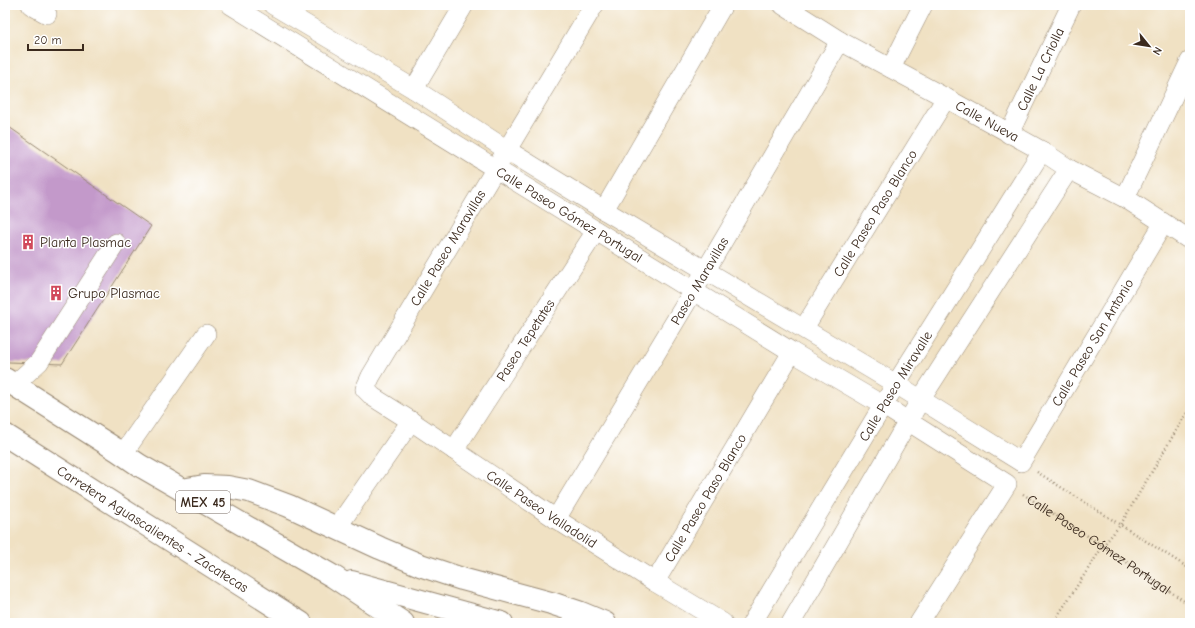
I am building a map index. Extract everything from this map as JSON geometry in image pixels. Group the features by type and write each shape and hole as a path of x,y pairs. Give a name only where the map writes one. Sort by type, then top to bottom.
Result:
{"highway":[{"name":"MEX 45","path":"9,382 139,465 334,577 403,623"},
{"name":"Carretera Aguascalientes - Zacatecas","path":"5,434 301,623"},
{"path":"182,490 204,486 228,487 249,491 289,506 336,529 420,565 551,603 605,623"},
{"path":"334,577 502,623"}],"street":[{"name":"Calle Paseo Gómez Portugal","path":"231,5 792,352 884,406 1007,484"},
{"name":"Calle Paseo Gómez Portugal","path":"273,5 414,89 507,150 604,210 804,328 1022,462"},
{"path":"414,89 464,5"},
{"name":"Calle Paseo Maravillas","path":"365,389 371,376 495,168 594,5"},
{"path":"604,210 723,5"},
{"name":"Calle Nueva","path":"783,5 840,41 1042,151 1069,169 1125,198 1190,240"},
{"path":"891,68 923,5"},
{"name":"Calle La Criolla","path":"1009,134 1070,5"},
{"name":"Paseo Maravillas","path":"556,519 706,270 840,41"},
{"path":"1125,198 1190,61"},
{"name":"Calle Paseo Paso Blanco","path":"804,328 946,98"},
{"name":"Calle Paseo Miravalle","path":"752,623 896,384 1042,151"},
{"name":"Calle Paseo Miravalle","path":"791,623 908,421 1069,169"},
{"name":"Calle Paseo San Antonio","path":"1022,462 1164,224"},
{"name":"Paseo Tepetates","path":"454,450 596,231"},
{"path":"9,382 39,362 116,243"},
{"path":"117,450 127,448 136,437 206,334"},
{"name":"Calle Paseo Paso Blanco","path":"655,582 792,352"},
{"name":"Calle Paseo Valladolid","path":"365,389 373,397 556,519 723,623"},
{"path":"336,529 411,421"},
{"path":"920,623 1007,484"}],"path":[{"path":"1053,623 1103,546 1120,524 1190,407"},
{"name":"Calle Paseo Gómez Portugal","path":"1022,462 1190,569"},
{"name":"Calle Paseo Gómez Portugal","path":"1007,484 1103,546 1190,605"},
{"path":"1188,623 1190,619"}],"building":[{"name":"Grupo Plasmac","path":"9,127 151,226 62,364 9,362 5,360 5,133"}],"place":[{"name":"Planta Plasmac","path":"28,242"},
{"name":"Grupo Plasmac","path":"56,293"}]}
